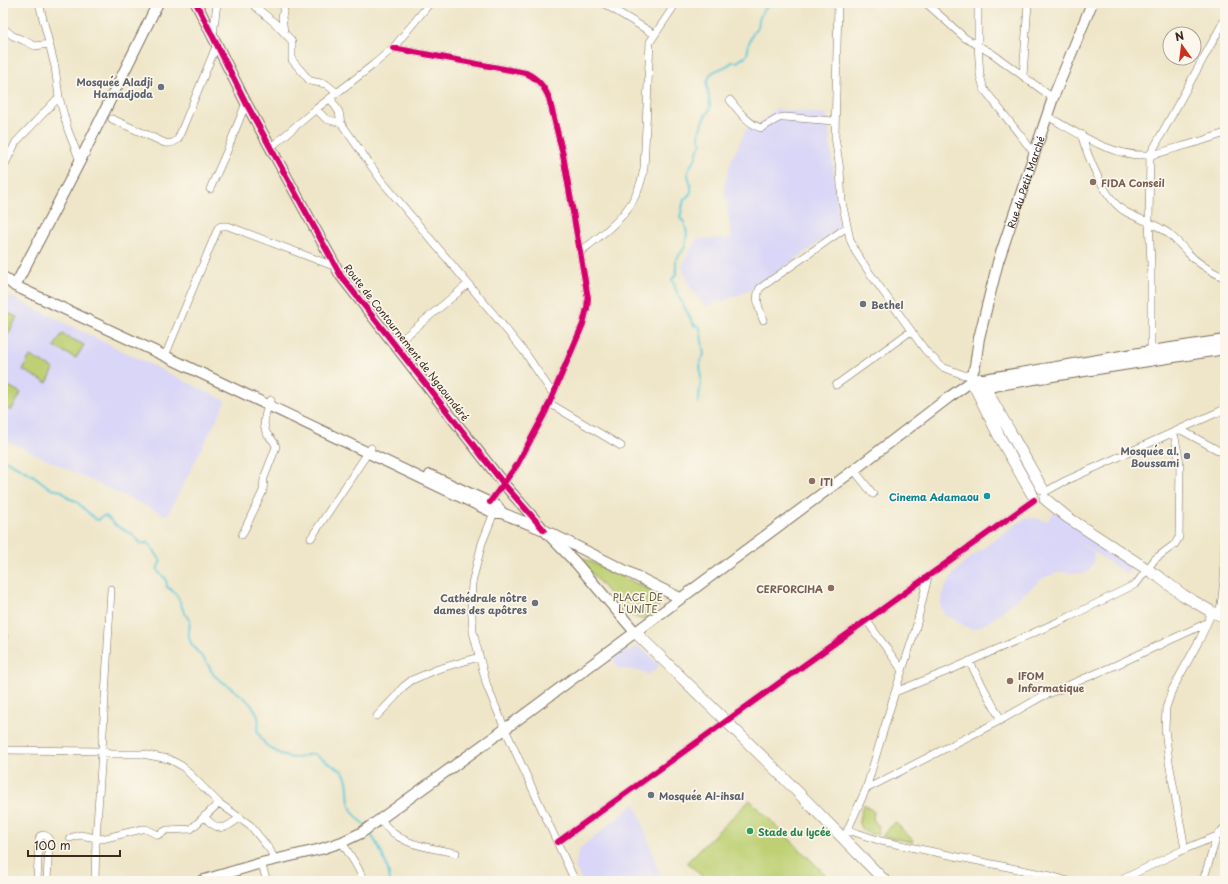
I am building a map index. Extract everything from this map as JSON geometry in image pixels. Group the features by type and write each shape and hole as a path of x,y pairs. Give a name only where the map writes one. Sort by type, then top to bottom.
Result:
{"main road":[{"path":"976,379 1010,431 1040,495"},
{"path":"976,379 999,436 1040,495 1067,516 1159,577 1182,595 1219,614"},
{"path":"999,436 1010,431"},
{"path":"635,632 727,721 884,881"}],"street":[{"path":"39,3 55,67 59,97 68,130 80,161"},
{"path":"16,283 80,161 158,3"},
{"name":"Route de Contournement de Ngaoundéré","path":"196,3 246,103 341,276 503,483 544,530 577,564 635,632"},
{"path":"213,35 217,3"},
{"path":"252,3 284,32 292,43 293,62 310,81 326,84 337,93"},
{"path":"284,32 282,17 285,3"},
{"path":"270,148 316,109 373,66 393,48 430,3"},
{"path":"603,3 654,34"},
{"path":"580,252 618,221 629,207 640,188 644,168 650,42 676,3"},
{"path":"838,3 834,121 842,202 848,227 855,251 869,272 925,350 942,367 976,379 1045,373 1151,356 1224,342"},
{"path":"926,3 965,38 993,54 1053,98"},
{"path":"978,3 980,75 984,89 1034,153"},
{"path":"1024,76 1028,3"},
{"name":"Rue du Petit Marché","path":"976,379 979,338 998,262 1053,98 1092,3"},
{"path":"1151,356 1151,263 1149,221 1150,155 1225,19"},
{"path":"3,28 13,36 35,46 49,44"},
{"path":"112,119 165,143 171,144 175,142 178,139 217,44"},
{"path":"393,48 526,73 534,77 541,84 549,98 563,156 588,298 587,308 583,324 550,404 517,466 503,483 496,508 482,543 472,583 471,602 473,632 487,686 505,729 575,881"},
{"path":"3,168 16,142 59,97"},
{"path":"330,98 339,112 342,123 381,180 526,354 553,394"},
{"path":"730,100 740,112 757,127 761,128 778,118 785,117 834,121"},
{"path":"210,189 246,103"},
{"path":"316,109 326,119 342,123"},
{"path":"1047,116 1115,151 1133,154 1150,155 1225,134"},
{"path":"1081,134 1096,173 1104,189 1126,212 1160,227 1173,237 1194,258 1225,278"},
{"path":"166,353 218,228 221,226 228,226 336,267"},
{"path":"763,320 757,296 757,292 760,288 848,227"},
{"path":"4,278 166,353 369,450 544,530 680,598"},
{"path":"395,345 468,284"},
{"path":"836,385 911,331"},
{"path":"201,881 261,863 315,851 342,842 361,833 505,729 976,379"},
{"path":"242,535 263,491 265,475 276,447 276,443 266,432 264,415 270,403"},
{"path":"550,404 621,446"},
{"path":"558,842 1040,495 1062,482 1225,410"},
{"path":"1177,432 1225,454"},
{"path":"895,692 1069,617 1136,584 1155,559 1175,544 1179,537 1180,463 1177,432"},
{"path":"311,538 369,450"},
{"path":"854,470 873,494"},
{"path":"866,789 1001,720 1041,697 1116,665 1206,623 1219,614 1224,579 1225,534"},
{"path":"843,840 866,789 915,631 928,577"},
{"path":"95,881 96,839 111,589"},
{"path":"867,621 902,670"},
{"path":"1185,849 1169,762 1165,729 1166,708 1172,690 1200,639 1206,623"},
{"path":"3,655 4,637"},
{"path":"377,716 403,687 412,680 438,669 479,658"},
{"path":"969,661 1001,720"},
{"path":"3,750 102,751 110,754 142,754 169,759 182,766 219,803 250,825 270,850 275,860"},
{"path":"70,838 80,835 102,839 142,829 146,829 158,835 167,830 191,829 219,803"},
{"path":"204,816 209,822 219,828 228,827 239,818"},
{"path":"381,818 386,827 393,834 406,842 456,853"},
{"path":"1203,881 1217,836 1225,827"},
{"path":"848,830 881,841 1051,876 1068,881"},
{"path":"37,881 39,840 40,836 44,835 48,836 49,840 48,881"},
{"path":"1123,880 1185,849 1217,836"},
{"path":"342,842 356,863 363,881"},
{"path":"261,863 267,881"}],"shaded area":[{"path":"775,109 827,114 840,228 751,290 706,307 688,284 682,267 694,243 698,239 732,238 724,187 732,158 747,128 760,123"},
{"path":"3,293 226,401 167,516 3,439"},
{"path":"1055,512 1135,565 1127,574 1069,535 1094,553 1093,564 1086,574 1060,572 1043,578 989,622 972,630 944,614 940,605 944,590 953,574 966,561 1026,518 1036,518 1048,522 1047,521"},
{"path":"633,647 641,648 642,650 646,651 649,657 650,656 660,666 648,675 645,672 617,668 613,660 616,654 620,655 622,650 630,652"},
{"path":"635,804 662,881 582,881 575,867 579,849"}],"green space":[{"path":"3,311 17,317 3,344"},
{"path":"62,334 84,345 76,358 54,347"},
{"path":"30,356 54,369 47,383 23,370"},
{"path":"3,383 21,393 11,411 3,406"},
{"name":"PLACE DE L'UNITE","path":"576,555 659,594 660,605 643,620 628,615"},
{"name":"Stade du lycée","path":"750,800 832,881 707,881 687,862"},
{"path":"864,804 874,812 873,819 879,827 877,835 865,832 860,827 859,821"},
{"path":"895,822 912,839 912,842 882,836"}],"waterway":[{"path":"698,403 701,382 700,361 704,355 700,327 694,325 678,295 672,279 676,275 676,260 685,247 687,233 684,222 680,218 684,199 690,194 691,191 688,172 695,159 698,148 702,143 699,139 700,128 710,108 707,87 708,79 714,71 732,62 737,62 747,55 749,43 753,33 758,27 759,19 763,11 771,3"},
{"path":"3,459 34,476 51,489 62,491 68,498 76,501 95,519 99,520 101,517 106,516 115,525 132,534 141,544 148,543 150,545 161,561 158,567 158,572 166,579 167,587 179,598 186,616 190,620 190,642 205,660 214,675 238,692 252,706 257,713 259,721 257,730 265,744 280,754 292,758 314,754 342,771 345,775 347,783 351,809 365,826"},
{"path":"369,832 382,855 388,869 390,881"}],"cycle path":[{"path":"196,3 246,103 341,276 503,483 544,530"},
{"path":"393,48 530,75 540,83 549,98 563,155 588,298 587,308 583,324 545,413 517,465 490,502"},
{"path":"558,842 1034,500"}],"place":[{"name":"Mosquée Aladji Hamadjoda","path":"161,87"},
{"name":"FIDA Conseil","path":"1093,182"},
{"name":"Bethel","path":"863,304"},
{"name":"Mosquée al. Boussami","path":"1187,456"},
{"name":"ITI","path":"812,481"},
{"name":"Cinema Adamaou","path":"987,496"},
{"name":"CERFORCIHA","path":"831,588"},
{"name":"Cathédrale nôtre dames des apôtres","path":"535,603"},
{"name":"IFOM Informatique","path":"1010,681"},
{"name":"Mosquée Al-ihsaI","path":"651,795"},
{"name":"Stade du lycée","path":"750,831"}]}
